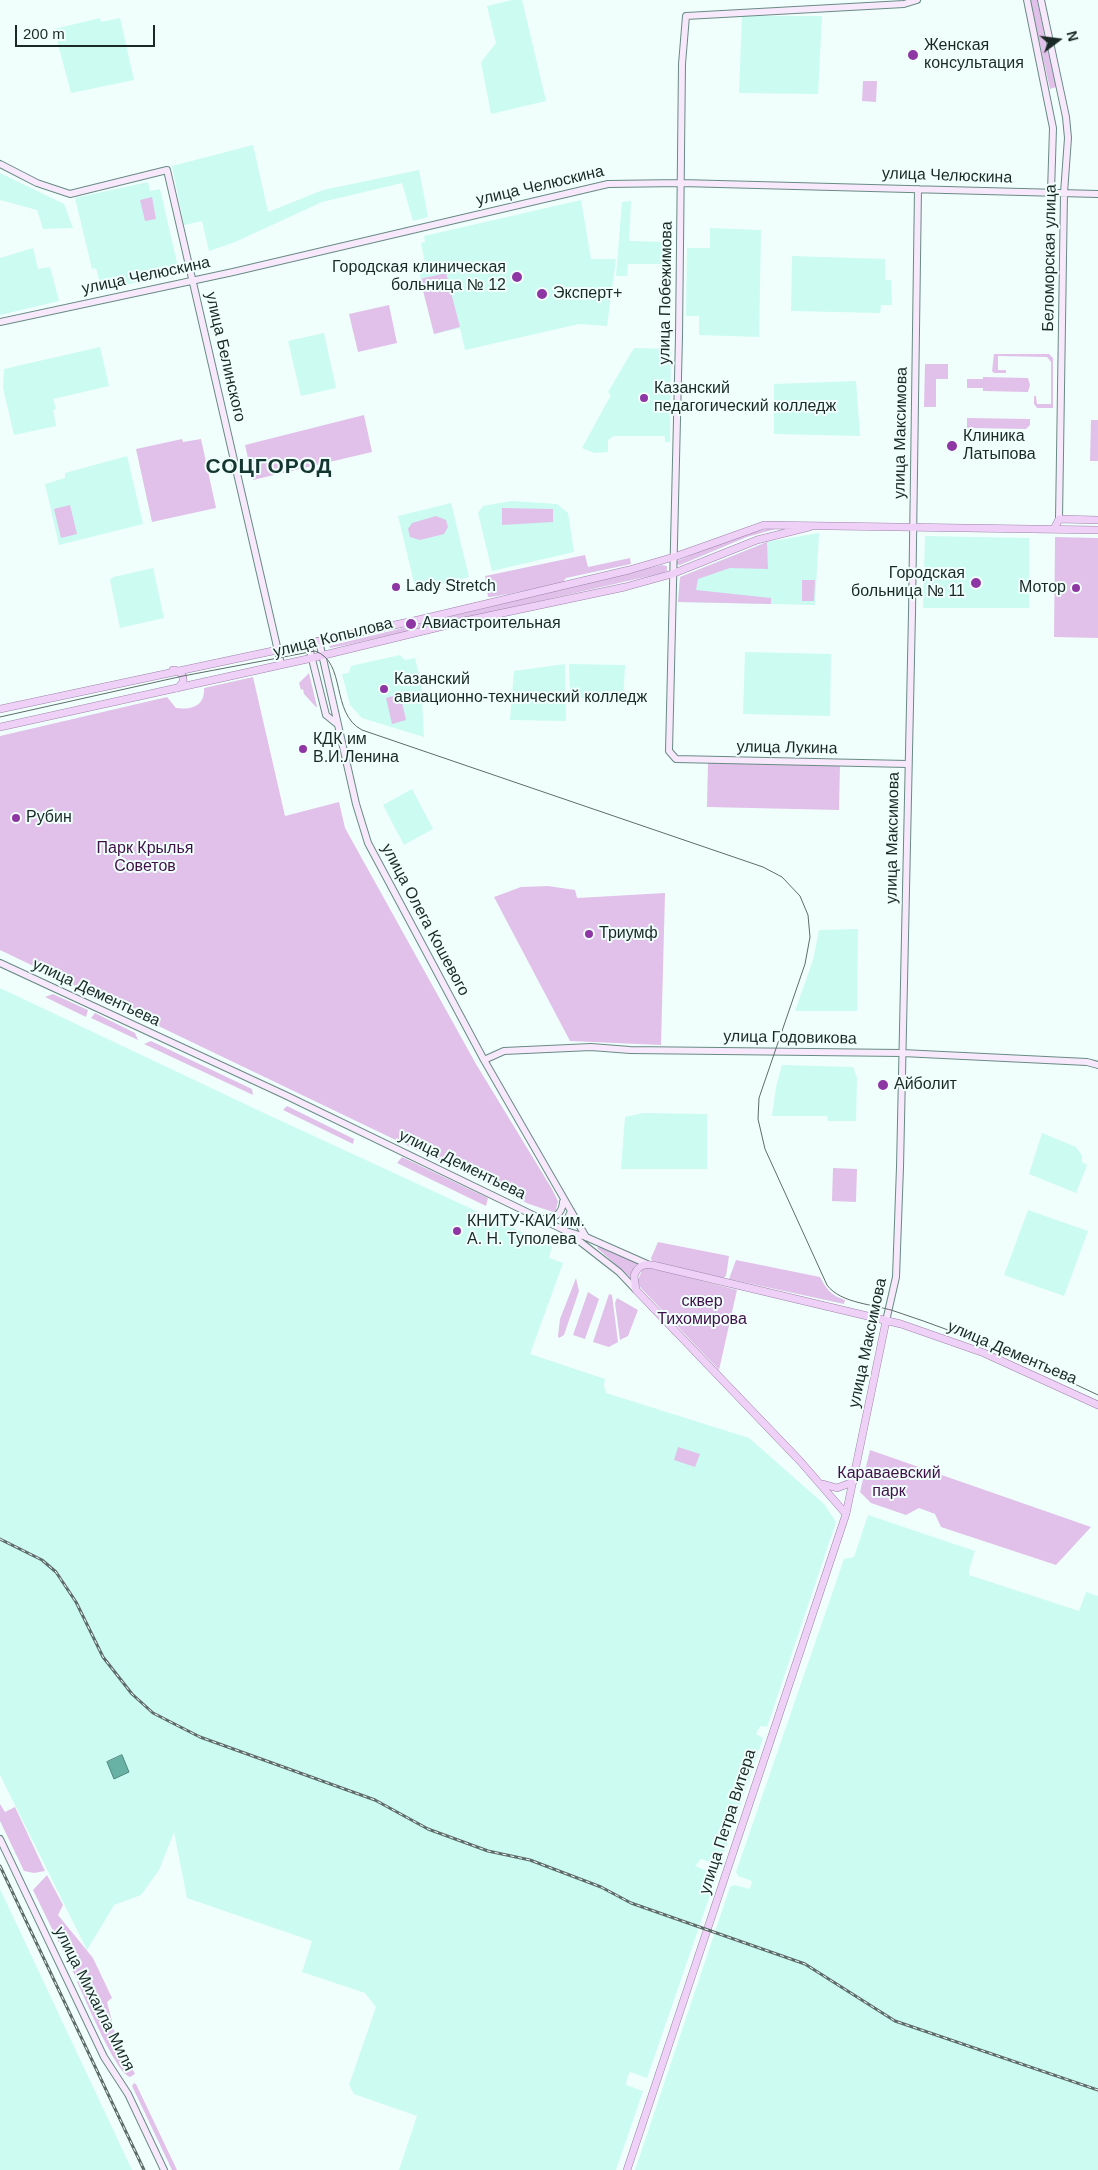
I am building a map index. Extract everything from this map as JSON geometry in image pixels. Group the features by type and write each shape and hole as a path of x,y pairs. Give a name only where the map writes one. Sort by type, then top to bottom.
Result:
{"main road":[{"name":"улица Побежимова","path":"669,751 682,64 686,16 904,4 917,0"},
{"name":"Беломорская улица","path":"1027,0 1053,128 1051,192"},
{"name":"Беломорская улица","path":"1041,0 1067,127 1064,193 1059,519"},
{"name":"улица Белинского","path":"0,164 37,183 70,194 167,170 281,664"},
{"name":"улица Челюскина","path":"0,322 194,281 602,185 628,182 1098,194"},
{"name":"улица Максимова","path":"853,1482 896,1277 913,527 918,189"},
{"path":"1054,529 1059,519 1098,520"},
{"name":"улица Копылова","path":"0,709 173,670 318,641 600,577 673,557 764,524 822,526"},
{"name":"улица Копылова","path":"0,727 312,658 321,654 672,574 757,540 822,526"},
{"path":"822,526 1098,530"},
{"name":"улица Олега Кошевого","path":"318,641 356,804 368,843 484,1060 559,1190 583,1239"},
{"path":"308,643 326,716 337,724"},
{"path":"173,670 179,671 183,676 182,684 177,688"},
{"name":"улица Лукина","path":"669,751 676,759 908,764"},
{"name":"улица Дементьева","path":"0,963 285,1095 564,1230 578,1234"},
{"name":"улица Годовикова","path":"484,1060 504,1051 568,1048 902,1054 1087,1062 1098,1065"},
{"name":"улица Олега Кошевого","path":"559,1190 563,1202 571,1214 578,1234 583,1239"},
{"path":"543,1219 558,1216 562,1210 563,1202"},
{"path":"571,1214 564,1230 583,1239 619,1272 817,1479 846,1514"},
{"name":"улица Дементьева","path":"583,1239 647,1264 886,1321 984,1352 1098,1405"},
{"path":"636,1290 633,1281 636,1271 647,1264"},
{"path":"817,1479 828,1487 837,1488 853,1482"},
{"name":"улица Петра Витера","path":"627,2170 846,1514 853,1482"},
{"name":"улица Михаила Миля","path":"0,1839 104,2056 128,2094 164,2170"}],"shaded area":[{"path":"512,0 522,0 546,101 491,114 481,62 496,43 487,6"},
{"path":"742,16 822,16 818,94 739,93"},
{"path":"100,18 101,22 120,18 134,80 71,93 54,29"},
{"path":"253,145 268,212 323,190 419,170 428,217 413,221 402,183 322,202 235,242 209,251 202,221 184,225 172,166"},
{"path":"0,173 64,204 73,228 43,229 37,210 0,200"},
{"path":"148,182 150,191 160,189 178,267 168,270 169,274 102,291 96,268 92,269 75,198"},
{"name":"Городская клиническая больница № 12","path":"581,200 591,259 616,259 607,326 579,324 465,350 460,328 434,334 418,267 418,265 425,263 421,243 425,242 424,236"},
{"path":"631,201 629,241 670,242 671,264 628,264 627,276 616,276 622,202"},
{"path":"710,228 761,230 759,337 699,335 699,316 686,316 687,248 710,248"},
{"path":"33,248 38,269 50,267 59,301 0,315 0,258"},
{"path":"792,256 885,259 885,280 891,280 892,305 881,305 880,313 791,311"},
{"path":"324,333 336,388 301,396 288,341"},
{"path":"100,347 109,386 53,399 56,409 53,410 56,426 14,435 3,388 4,369"},
{"name":"Казанский педагогический колледж","path":"634,348 671,349 670,442 665,442 665,436 614,436 608,440 608,452 594,453 582,448 611,395 608,392"},
{"path":"856,381 860,436 774,434 774,384"},
{"path":"127,456 143,524 59,545 45,484 65,478 65,473"},
{"path":"512,501 557,504 568,513 574,552 492,571 478,513 483,506"},
{"path":"451,503 469,577 416,591 398,516"},
{"path":"819,533 815,605 678,602 680,577 767,542"},
{"name":"Городская больница № 11","path":"925,536 1029,538 1029,608 923,608"},
{"path":"153,568 164,618 120,628 110,580 113,577"},
{"path":"745,652 831,654 830,716 743,714"},
{"name":"Казанский авиационно-технический колледж","path":"400,655 405,660 415,658 421,682 424,737 362,718 350,705 342,674 349,673 351,666"},
{"path":"565,664 566,721 510,720 514,671"},
{"path":"569,664 625,665 623,701 581,698 581,694 570,694"},
{"path":"412,789 433,829 404,845 383,805"},
{"path":"858,929 857,1011 795,1011 813,960 819,930"},
{"path":"0,988 266,1114 552,1246 549,1258 563,1263 530,1354 605,1379 606,1393 749,1438 824,1504 836,1522 767,1727 760,1726 756,1734 763,1738 720,1865 701,1859 695,1866 717,1875 647,2078 630,2072 627,2078 626,2085 643,2091 616,2170 399,2170 417,2116 354,2094 349,2085 376,2007 365,1993 302,1972 312,1941 187,1898 174,1832 159,1870 141,1895 114,1905 87,1950 0,1775"},
{"path":"782,1065 853,1067 857,1078 856,1121 828,1121 827,1116 772,1116 776,1087"},
{"path":"643,1113 707,1114 707,1169 621,1169 625,1117"},
{"path":"1042,1133 1076,1147 1082,1156 1082,1162 1087,1165 1076,1193 1029,1174"},
{"path":"1028,1210 1088,1231 1064,1296 1004,1275"},
{"path":"868,1515 975,1551 969,1575 1079,1611 1086,1592 1098,1596 1098,2170 635,2170 730,1887 734,1885 750,1889 752,1881 738,1876 736,1872 844,1559 854,1557"},
{"path":"122,1755 129,1772 114,1779 107,1762"},
{"path":"0,1889 132,2170 0,2170"}],"green space":[{"path":"1030,0 1037,0 1056,87 1050,89"},
{"path":"863,81 877,81 876,102 862,101"},
{"path":"152,197 156,219 145,221 140,200"},
{"path":"446,273 460,327 434,334 420,279"},
{"path":"389,305 397,343 358,352 349,314"},
{"path":"994,354 1049,354 1053,358 1053,408 1037,408 1034,404 1034,396 1036,396 1037,404 1051,404 1051,362 1047,357 998,356 998,370 1006,370 1006,373 994,373 992,371"},
{"path":"925,364 948,364 948,379 936,379 936,407 924,407"},
{"path":"983,377 1028,378 1030,385 1028,392 983,391 983,388 967,388 967,379 983,379"},
{"path":"364,415 372,452 253,480 245,445"},
{"path":"967,418 1030,419 1030,425 1026,429 967,428"},
{"path":"1091,420 1098,420 1098,461 1090,461"},
{"path":"182,439 183,442 201,439 216,508 152,522 136,449"},
{"path":"70,505 77,534 61,538 54,509"},
{"path":"502,508 553,509 553,522 502,525"},
{"path":"436,516 446,520 448,527 444,534 420,540 410,537 408,529 412,523"},
{"path":"776,527 779,528 747,537 680,565 676,564 677,561 736,536"},
{"name":"Мотор","path":"1055,537 1098,538 1098,638 1054,637"},
{"path":"767,542 768,569 730,568 698,579 696,590 771,598 771,604 678,602 680,577"},
{"path":"585,555 588,567 630,558 631,564 566,578 563,582 548,586 488,597 485,576"},
{"path":"662,565 667,566 667,571 663,573 346,645 330,648 329,646"},
{"path":"802,580 815,580 814,601 802,601"},
{"path":"309,673 317,707 304,694 303,689 301,690 299,683"},
{"name":"Парк Крылья Советов","path":"253,677 285,816 339,802 345,828 476,1064 552,1189 558,1201 556,1210 553,1212 529,1204 0,950 0,736 167,697 176,708 192,707 200,703 204,694 204,688"},
{"path":"400,694 406,720 392,724 386,698"},
{"path":"708,761 840,764 839,810 707,807"},
{"name":"Триумф","path":"548,886 575,890 577,898 665,893 661,1045 570,1041 494,897 521,887"},
{"path":"53,994 88,1010 86,1017 45,997"},
{"path":"95,1013 135,1033 138,1040 91,1018"},
{"path":"151,1041 252,1089 253,1095 144,1044"},
{"path":"287,1106 354,1139 353,1144 283,1110"},
{"path":"402,1157 488,1198 486,1206 397,1163"},
{"path":"833,1168 857,1169 856,1202 832,1201"},
{"path":"658,1242 729,1256 726,1276 723,1278 652,1261 651,1258"},
{"path":"599,1246 638,1263 634,1267 631,1278 597,1248"},
{"path":"736,1260 820,1277 830,1292 845,1300 844,1304 729,1279"},
{"name":"сквер Тихомирова","path":"648,1267 737,1290 719,1370 641,1288 637,1282 643,1268"},
{"path":"576,1278 579,1291 564,1335 559,1338 560,1319"},
{"path":"588,1292 599,1299 585,1339 573,1335"},
{"path":"609,1294 612,1295 618,1342 609,1347 593,1342"},
{"path":"617,1298 638,1310 628,1336 620,1340 615,1303"},
{"path":"678,1447 700,1454 695,1467 674,1460"},
{"name":"Караваевский парк","path":"870,1450 1091,1527 1056,1565 941,1527 935,1514 919,1508 906,1515 871,1503 860,1492"},
{"path":"0,1804 5,1812 15,1807 45,1871 34,1873 24,1871 0,1821"},
{"path":"47,1875 63,1905 58,1915 93,1958 112,1998 107,2002 112,2021 111,2024 135,2074 130,2077 124,2073 109,2050 77,1982 89,1972 87,1969 76,1978 33,1890"},
{"path":"134,2083 177,2170 172,2170 132,2086"}],"tram line":[{"path":"0,717 183,676 315,651 325,657 331,666 346,712 352,722 362,730 763,867 782,877 800,896 808,915 810,937 805,964 759,1098 758,1119 765,1149 827,1285 833,1291 850,1300 888,1309 949,1330 1098,1395"}],"railway":[{"path":"0,1539 42,1560 56,1572 76,1602 103,1657 132,1694 153,1713 200,1737 375,1800 428,1829 488,1851 530,1860 601,1887 631,1903 805,1964 895,2021 1098,2090"},
{"path":"0,1866 144,2170"}],"place":[{"name":"Женская консультация","path":"913,55"},
{"name":"Городская клиническая больница № 12","path":"517,277"},
{"name":"Эксперт+","path":"542,294"},
{"name":"Казанский педагогический колледж","path":"644,398"},
{"name":"Клиника Латыпова","path":"952,446"},
{"name":"Городская больница № 11","path":"976,583"},
{"name":"Lady Stretch","path":"396,587"},
{"name":"Мотор","path":"1076,588"},
{"name":"Авиастроительная","path":"411,624"},
{"name":"Казанский авиационно-технический колледж","path":"384,689"},
{"name":"КДК им В.И.Ленина","path":"303,749"},
{"name":"Рубин","path":"16,818"},
{"name":"Триумф","path":"589,934"},
{"name":"Айболит","path":"883,1085"},
{"name":"КНИТУ-КАИ им. А. Н. Туполева","path":"457,1231"}],"district":[{"name":"СОЦГОРОД","path":"269,467"}]}
